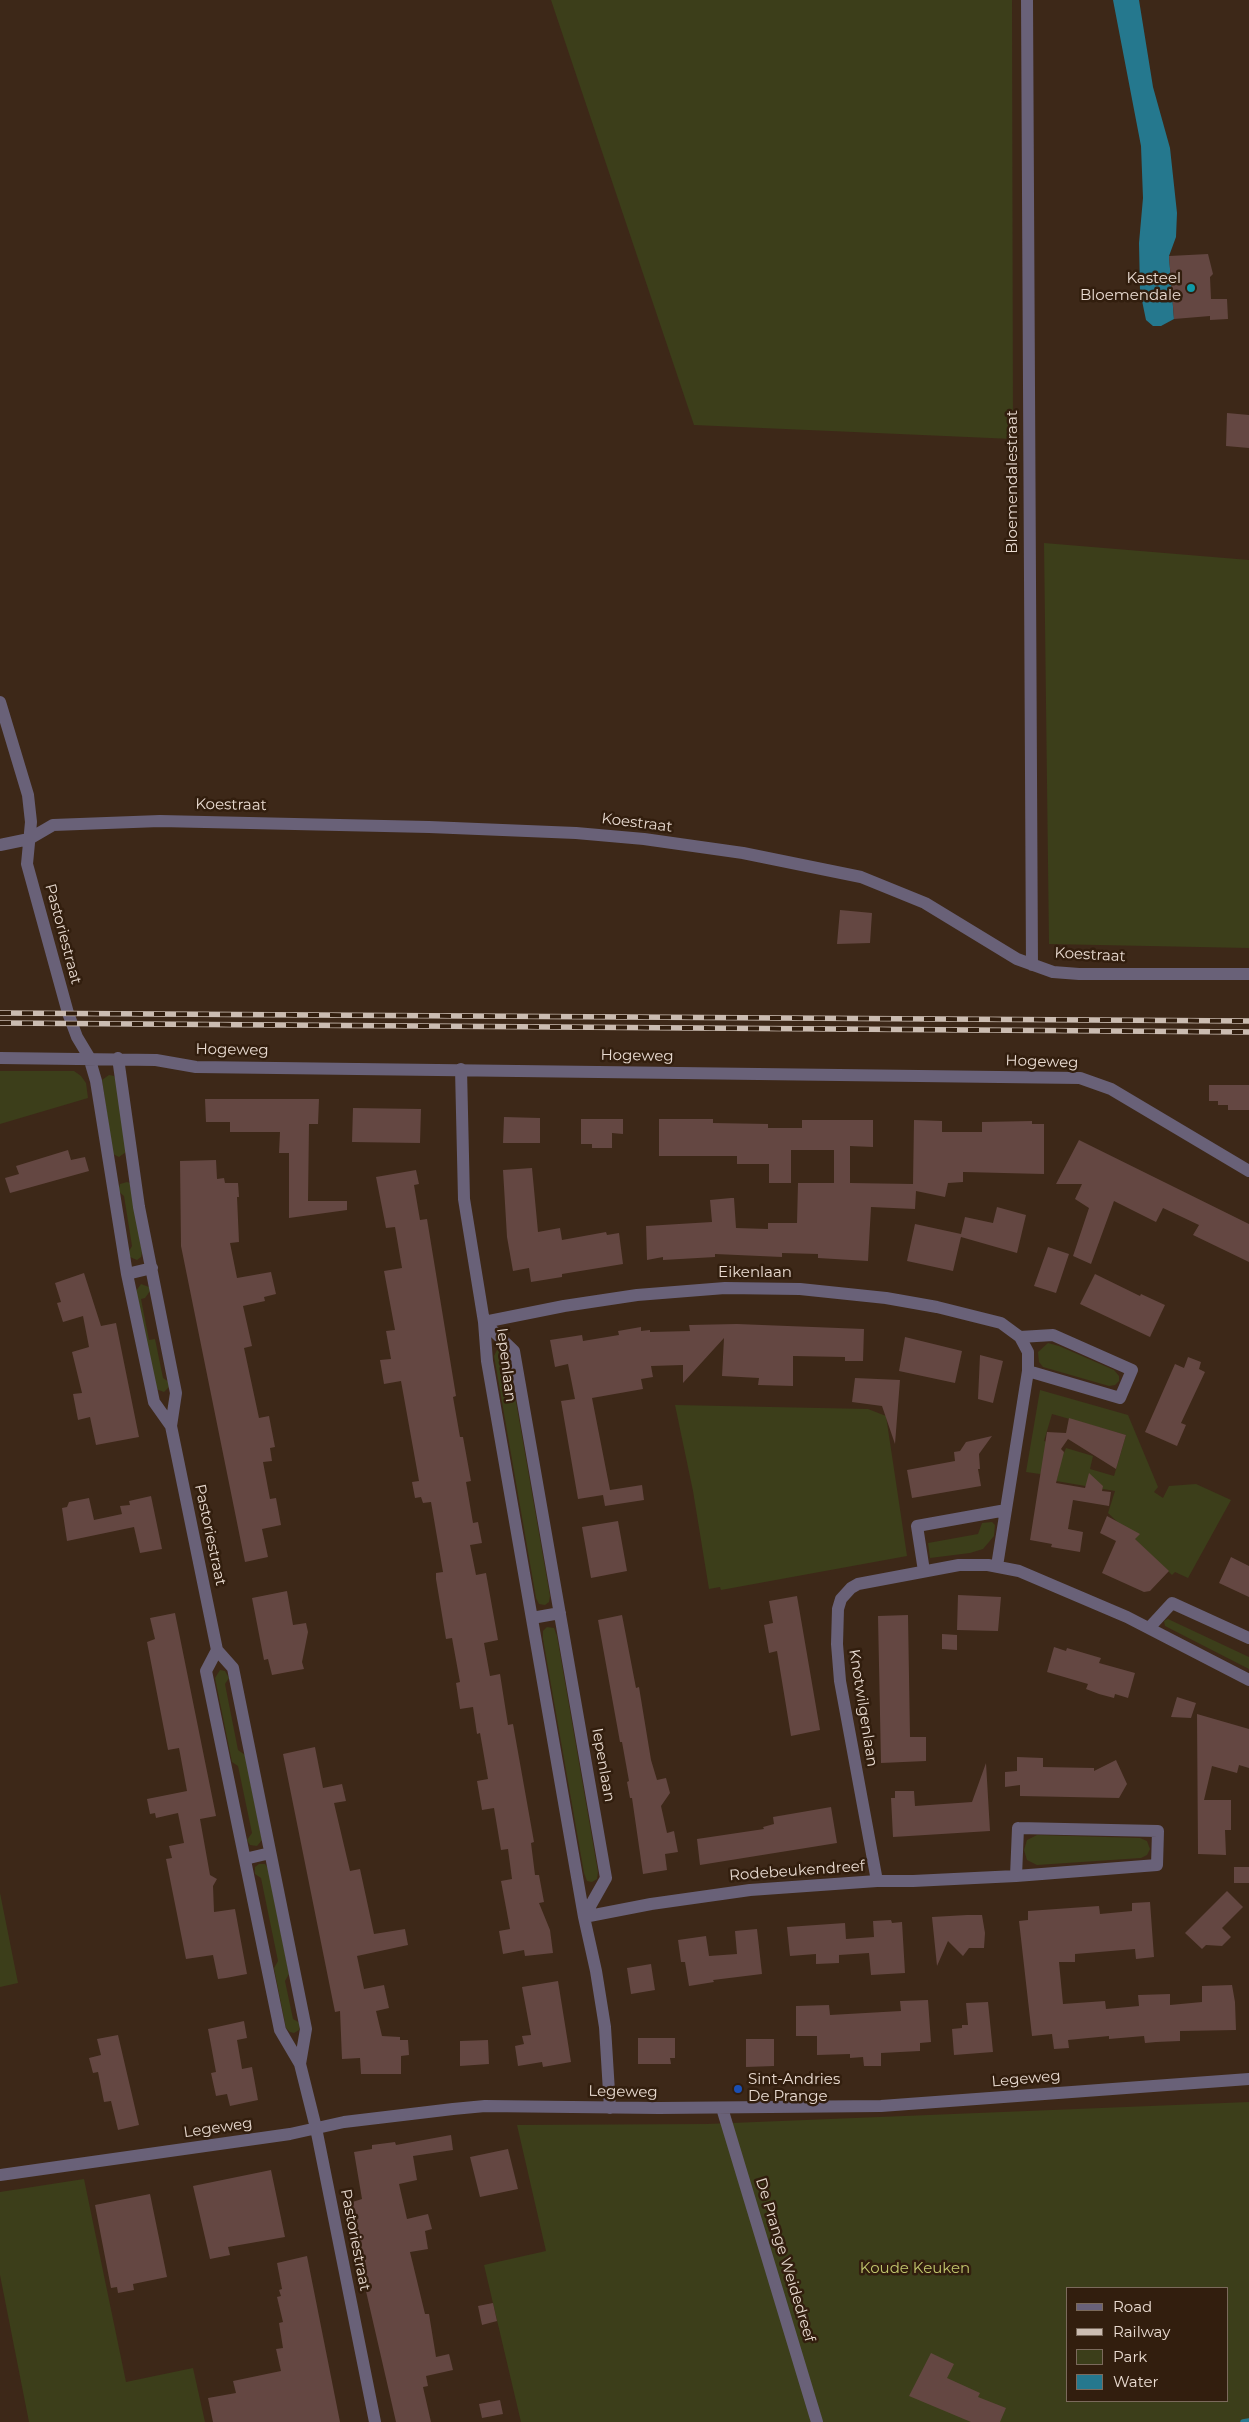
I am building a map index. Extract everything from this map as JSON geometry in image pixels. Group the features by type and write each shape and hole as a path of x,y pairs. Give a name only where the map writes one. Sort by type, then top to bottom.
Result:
{"street":[{"name":"Bloemendalestraat","path":"1027,0 1032,965"},
{"name":"Pastoriestraat","path":"0,702 28,795 31,822 27,864 59,982 77,1037 90,1057 96,1081 127,1274 154,1402 171,1426"},
{"name":"Koestraat","path":"0,845 28,839 53,825 176,821 429,827 576,833 644,839 743,853 861,877 925,903 1017,959 1053,972 1078,974 1249,974"},
{"name":"Hogeweg","path":"0,1058 118,1058 156,1060 196,1067 1080,1078 1111,1089 1249,1172"},
{"name":"Pastoriestraat","path":"118,1058 133,1167 176,1392 171,1426 217,1650 234,1668 306,2029 300,2064"},
{"name":"Iepenlaan","path":"461,1069 464,1199 484,1322 487,1361 584,1917 604,2019 610,2108"},
{"path":"110,1172 133,1167"},
{"path":"127,1274 152,1268"},
{"name":"Eikenlaan","path":"484,1322 564,1306 636,1295 725,1288 775,1288 843,1293 906,1301 1001,1323 1020,1337"},
{"name":"Iepenlaan","path":"484,1322 514,1351 606,1878 584,1917"},
{"path":"997,1566 1028,1371 1028,1352 1020,1337 1053,1335 1132,1370 1120,1398 1028,1371"},
{"path":"924,1571 916,1526 1006,1510"},
{"name":"Knotwilgenlaan","path":"877,1881 840,1681 837,1644 838,1609 846,1593 858,1584 973,1564 997,1566 1033,1575 1149,1628 1249,1680"},
{"path":"1149,1628 1172,1603 1249,1638"},
{"path":"532,1618 560,1614"},
{"name":"Pastoriestraat","path":"217,1650 206,1671 280,2030 300,2064 316,2128 374,2422"},
{"name":"Rodebeukendreef","path":"584,1917 724,1893 877,1881 913,1882 1016,1876 1157,1865 1158,1831 1018,1828 1016,1876"},
{"path":"245,1859 270,1853"},
{"name":"Legeweg","path":"0,2176 290,2134 401,2114 485,2106 722,2108 901,2105 1249,2079"},
{"name":"De Prange Weidedreef","path":"722,2108 817,2422"}],"green space":[{"path":"551,0 1012,0 1013,439 694,425"},
{"path":"1044,543 1249,560 1249,948 1049,944"},
{"path":"0,1071 74,1071 86,1083 88,1098 0,1124"},
{"path":"109,1075 114,1076 116,1080 126,1152 119,1157 113,1154 102,1080"},
{"path":"130,1183 142,1252 141,1257 137,1260 130,1257 128,1253 132,1246 124,1196 118,1191 120,1184"},
{"path":"141,1284 149,1287 150,1291 145,1298 141,1299 149,1340 155,1339 163,1378 169,1382 169,1387 164,1392 156,1389 136,1291"},
{"path":"1048,1343 1114,1370 1119,1376 1119,1381 1115,1385 1109,1386 1043,1367 1039,1362 1038,1352"},
{"path":"502,1349 508,1356 550,1596 549,1602 545,1605 539,1604 536,1598 494,1356 497,1350"},
{"path":"1040,1390 1128,1415 1158,1487 1154,1492 1163,1498 1169,1486 1196,1484 1231,1500 1188,1578 1175,1572 1172,1575 1108,1513 1115,1491 1056,1481 1060,1467 1040,1474 1026,1472","holes":["1052,1414 1126,1435 1114,1476 1090,1469 1093,1456 1066,1448 1064,1453 1055,1449 1056,1444 1044,1441"]},
{"path":"675,1405 868,1409 886,1416 907,1556 721,1590 720,1587 709,1589 693,1491"},
{"path":"992,1522 995,1525 994,1536 983,1549 970,1553 930,1558 928,1543 978,1534 982,1523"},
{"path":"1168,1619 1249,1657 1249,1669 1165,1626 1164,1621"},
{"path":"547,1627 554,1628 557,1636 598,1872 597,1879 592,1882 587,1881 584,1873 543,1639 543,1631"},
{"path":"220,1670 225,1671 229,1678 225,1684 238,1750 245,1755 262,1840 257,1846 250,1845 247,1840 252,1833 238,1766 232,1762 215,1678"},
{"path":"1037,1835 1140,1838 1147,1841 1150,1849 1147,1855 1141,1858 1037,1865 1027,1860 1024,1850 1027,1840"},
{"path":"259,1864 265,1864 268,1868 289,1974 285,1981 293,2019 300,2023 299,2030 294,2033 286,2028 274,1968 278,1961 261,1878 255,1874 255,1867"},
{"path":"0,1893 18,1983 0,1987"},
{"name":"Koude Keuken","path":"1249,2102 1249,2422 521,2422 484,2265 546,2251 517,2125 707,2124"},
{"path":"84,2179 126,2382 193,2368 205,2422 29,2422 0,2275 0,2192"}],"water":[{"path":"1113,0 1139,0 1153,87 1170,148 1177,213 1176,237 1169,256 1174,319 1161,326 1153,326 1146,320 1140,291 1139,243 1143,198 1141,146"}],"building":[{"name":"Kasteel Bloemendale","path":"1208,254 1213,274 1210,277 1211,299 1227,299 1228,319 1210,320 1210,316 1174,319 1169,256"},
{"path":"1227,413 1249,415 1249,448 1226,446"},
{"path":"840,910 872,913 870,943 837,944"},
{"path":"1209,1085 1249,1085 1249,1110 1228,1110 1228,1105 1218,1105 1218,1101 1209,1101"},
{"path":"205,1099 319,1099 318,1124 309,1124 308,1201 347,1201 347,1210 289,1218 289,1153 279,1153 280,1132 230,1132 230,1122 206,1122"},
{"path":"353,1108 421,1109 420,1143 352,1142"},
{"path":"504,1117 540,1118 540,1143 503,1143"},
{"path":"581,1119 623,1119 623,1134 612,1133 612,1148 592,1148 592,1144 581,1144"},
{"path":"659,1119 713,1119 713,1123 768,1124 768,1128 802,1128 802,1120 873,1120 873,1147 850,1146 850,1183 913,1184 914,1120 942,1121 942,1132 982,1132 982,1122 1032,1121 1032,1124 1044,1124 1044,1174 963,1172 963,1182 948,1183 945,1197 916,1191 915,1209 871,1207 868,1261 818,1258 818,1254 782,1253 782,1257 715,1254 715,1257 663,1260 663,1257 647,1260 646,1226 712,1222 710,1200 731,1198 734,1198 736,1228 768,1229 768,1223 797,1223 798,1183 834,1183 834,1150 791,1150 791,1183 769,1183 769,1164 737,1164 737,1156 659,1156"},
{"path":"1079,1140 1249,1224 1249,1262 1193,1235 1199,1225 1163,1208 1156,1222 1114,1201 1091,1264 1073,1256 1089,1208 1075,1199 1082,1184 1056,1184"},
{"path":"68,1150 71,1160 85,1157 89,1171 10,1193 5,1178 19,1174 16,1166"},
{"path":"216,1160 217,1179 224,1178 225,1183 238,1183 239,1242 230,1243 237,1278 271,1272 276,1294 264,1297 265,1301 243,1306 252,1346 244,1348 259,1418 269,1416 275,1447 270,1448 272,1461 263,1462 270,1499 276,1498 281,1525 262,1529 268,1557 245,1562 181,1246 180,1161"},
{"path":"532,1168 538,1232 560,1228 562,1240 606,1232 607,1235 619,1233 623,1264 562,1274 562,1277 531,1282 529,1268 513,1271 507,1237 503,1170"},
{"path":"416,1170 419,1184 414,1185 420,1220 427,1219 456,1396 453,1397 460,1437 463,1437 471,1481 466,1482 473,1523 478,1522 482,1543 470,1545 476,1575 486,1573 498,1640 484,1643 490,1676 500,1674 508,1725 513,1724 534,1842 531,1843 535,1875 539,1875 544,1902 539,1903 550,1930 553,1953 525,1956 524,1950 503,1954 499,1931 510,1929 501,1881 512,1879 508,1849 501,1850 494,1808 482,1810 477,1781 488,1779 480,1733 477,1734 473,1707 460,1709 456,1683 460,1682 452,1638 446,1639 436,1579 436,1573 443,1572 431,1502 423,1503 421,1497 415,1498 412,1482 419,1481 401,1381 384,1384 380,1360 391,1359 386,1331 395,1330 384,1271 402,1268 395,1227 386,1228 376,1177"},
{"path":"997,1207 1026,1215 1017,1253 961,1237 953,1271 907,1261 915,1224 961,1234 965,1217 993,1223"},
{"path":"1048,1247 1069,1254 1056,1293 1034,1286"},
{"path":"84,1273 101,1326 116,1323 139,1437 96,1445 90,1417 78,1420 73,1394 82,1393 72,1352 89,1347 83,1316 63,1322 57,1303 61,1302 55,1283"},
{"path":"1095,1274 1140,1296 1141,1294 1165,1305 1150,1337 1080,1304"},
{"path":"737,1324 864,1329 863,1361 845,1361 845,1357 793,1356 793,1386 758,1385 759,1378 722,1376 724,1338 683,1383 683,1365 651,1366 653,1377 641,1379 643,1389 592,1398 610,1490 642,1485 644,1500 605,1506 603,1495 578,1499 561,1401 575,1399 568,1364 555,1367 550,1340 582,1335 583,1341 619,1335 618,1331 641,1327 641,1331 650,1330 650,1332 690,1331 689,1325"},
{"path":"905,1337 962,1351 955,1383 899,1371"},
{"path":"980,1355 1003,1361 993,1403 978,1399"},
{"path":"1188,1357 1201,1362 1199,1369 1205,1372 1181,1423 1186,1425 1177,1446 1145,1432 1175,1364 1184,1368"},
{"path":"855,1378 900,1380 895,1444 882,1406 852,1402"},
{"path":"1069,1418 1126,1435 1116,1469 1068,1439 1061,1449 1064,1452 1056,1483 1085,1488 1089,1473 1103,1486 1102,1491 1111,1492 1109,1506 1073,1500 1068,1529 1083,1532 1080,1552 1051,1547 1052,1544 1030,1540 1047,1432 1066,1433"},
{"path":"992,1436 979,1454 980,1469 978,1469 981,1486 912,1498 907,1470 955,1461 954,1452 960,1451 966,1442"},
{"path":"151,1496 162,1549 140,1553 134,1527 67,1541 62,1508 67,1507 69,1502 89,1498 94,1520 122,1514 120,1506 130,1505 129,1501"},
{"path":"1107,1516 1140,1534 1135,1539 1169,1571 1150,1591 1144,1592 1102,1573 1116,1541 1100,1533"},
{"path":"618,1521 627,1571 591,1578 582,1527"},
{"path":"1231,1557 1249,1566 1249,1597 1219,1583"},
{"path":"287,1591 293,1625 306,1623 308,1632 302,1662 304,1669 272,1675 268,1659 264,1660 252,1598"},
{"path":"958,1595 1001,1597 998,1631 957,1630"},
{"path":"797,1596 820,1730 791,1736 777,1651 769,1653 764,1625 773,1623 769,1601"},
{"path":"175,1613 216,1816 200,1819 210,1875 217,1879 213,1886 214,1912 235,1909 247,1974 226,1978 218,1979 213,1955 186,1959 166,1859 172,1858 169,1846 184,1843 178,1813 156,1818 155,1813 150,1814 147,1799 187,1791 179,1748 168,1750 147,1642 155,1639 150,1618"},
{"path":"622,1615 636,1688 639,1687 651,1760 657,1780 666,1778 670,1793 661,1806 667,1833 674,1831 678,1852 665,1854 667,1870 643,1874 632,1798 630,1798 627,1782 629,1781 598,1620"},
{"path":"908,1615 910,1737 926,1737 926,1761 881,1763 878,1616"},
{"path":"942,1634 957,1635 957,1650 942,1649"},
{"path":"1054,1647 1066,1651 1067,1648 1101,1658 1099,1663 1135,1673 1128,1698 1115,1694 1114,1698 1099,1694 1086,1689 1088,1684 1047,1672"},
{"path":"1177,1697 1196,1703 1191,1718 1171,1717"},
{"path":"1197,1714 1249,1729 1249,1768 1239,1765 1237,1773 1212,1766 1204,1800 1231,1800 1231,1830 1225,1830 1226,1855 1198,1854"},
{"path":"315,1747 323,1788 342,1784 346,1801 334,1803 350,1871 360,1869 374,1934 405,1929 408,1945 357,1956 364,1989 384,1985 389,2008 376,2011 382,2036 400,2037 400,2040 408,2040 409,2055 401,2056 401,2074 361,2074 360,2058 342,2059 340,2011 335,2012 283,1754"},
{"path":"1017,1757 1043,1758 1043,1767 1094,1768 1094,1771 1116,1760 1127,1784 1119,1798 1020,1796 1020,1785 1005,1787 1005,1772 1017,1771"},
{"path":"986,1763 990,1831 893,1837 891,1798 895,1798 895,1791 914,1791 915,1806 972,1802"},
{"path":"831,1807 837,1843 700,1865 697,1839 764,1829 763,1827 774,1824 773,1817"},
{"path":"1234,1867 1249,1867 1249,1883 1234,1883"},
{"path":"1227,1891 1243,1907 1222,1928 1231,1937 1222,1946 1206,1945 1202,1949 1185,1933"},
{"path":"1150,1902 1154,1957 1136,1959 1135,1949 1075,1954 1075,1962 1059,1962 1063,2004 1105,2001 1106,2009 1139,2006 1138,1995 1170,1994 1170,2005 1202,2002 1202,1986 1232,1985 1236,2030 1180,2031 1180,2041 1145,2043 1144,2036 1109,2039 1109,2036 1068,2040 1069,2048 1054,2049 1052,2034 1032,2036 1019,1921 1028,1920 1028,1911 1099,1906 1100,1914 1132,1911 1132,1903"},
{"path":"982,1915 985,1933 984,1948 969,1948 963,1956 948,1941 937,1966 932,1917"},
{"path":"891,1920 892,1923 902,1922 905,1973 871,1975 869,1953 839,1955 839,1963 816,1964 816,1954 790,1956 787,1927 845,1923 846,1939 874,1937 873,1921"},
{"path":"757,1929 762,1974 713,1980 714,1982 689,1986 685,1962 681,1962 678,1940 706,1936 709,1956 737,1954 735,1931"},
{"path":"651,1964 655,1990 631,1994 627,1968"},
{"path":"558,1981 571,2062 543,2067 542,2062 518,2066 515,2046 524,2044 522,2036 531,2035 522,1987"},
{"path":"928,2000 931,2042 920,2043 920,2051 881,2053 881,2066 864,2066 863,2057 850,2058 850,2054 817,2055 817,2036 796,2036 796,2006 829,2005 830,2015 901,2011 900,2001"},
{"path":"988,2002 993,2052 954,2055 952,2029 968,2025 966,2003"},
{"path":"244,2021 247,2038 237,2040 242,2069 252,2067 258,2100 230,2106 227,2094 216,2096 211,2073 216,2072 208,2029"},
{"path":"118,2035 139,2125 118,2130 111,2101 104,2102 98,2072 93,2073 89,2058 101,2055 97,2039"},
{"path":"638,2038 675,2038 675,2058 670,2058 671,2064 638,2064"},
{"path":"746,2039 774,2039 774,2066 746,2067"},
{"path":"488,2040 489,2064 460,2066 460,2041"},
{"path":"451,2135 453,2150 413,2156 417,2180 399,2184 407,2219 428,2214 432,2229 425,2231 428,2249 410,2252 425,2314 429,2314 436,2357 449,2354 453,2370 426,2376 428,2386 423,2387 431,2422 396,2422 346,2204 362,2199 354,2152 372,2149 372,2145 395,2142 396,2145"},
{"path":"508,2149 518,2189 480,2197 470,2157"},
{"path":"271,2170 285,2237 228,2247 230,2255 210,2259 193,2186"},
{"path":"150,2194 167,2277 133,2284 134,2290 118,2293 117,2287 111,2288 95,2205"},
{"path":"307,2256 340,2422 213,2422 208,2398 236,2393 233,2381 281,2371 276,2349 283,2348 279,2323 283,2322 277,2297 281,2296 279,2290 282,2289 277,2263"},
{"path":"493,2303 497,2321 482,2325 478,2306"},
{"path":"931,2353 954,2364 947,2378 980,2393 978,2397 1006,2408 1000,2422 971,2422 909,2396"},
{"path":"500,2400 503,2414 482,2418 479,2404"}],"waterway":[{"path":"1243,2422 1249,2421"}],"railway":[{"path":"0,1013 1249,1021"},
{"path":"0,1023 1249,1032"}],"place":[{"name":"Kasteel Bloemendale","path":"1191,288"},
{"name":"Sint-Andries De Prange","path":"738,2089"}]}
